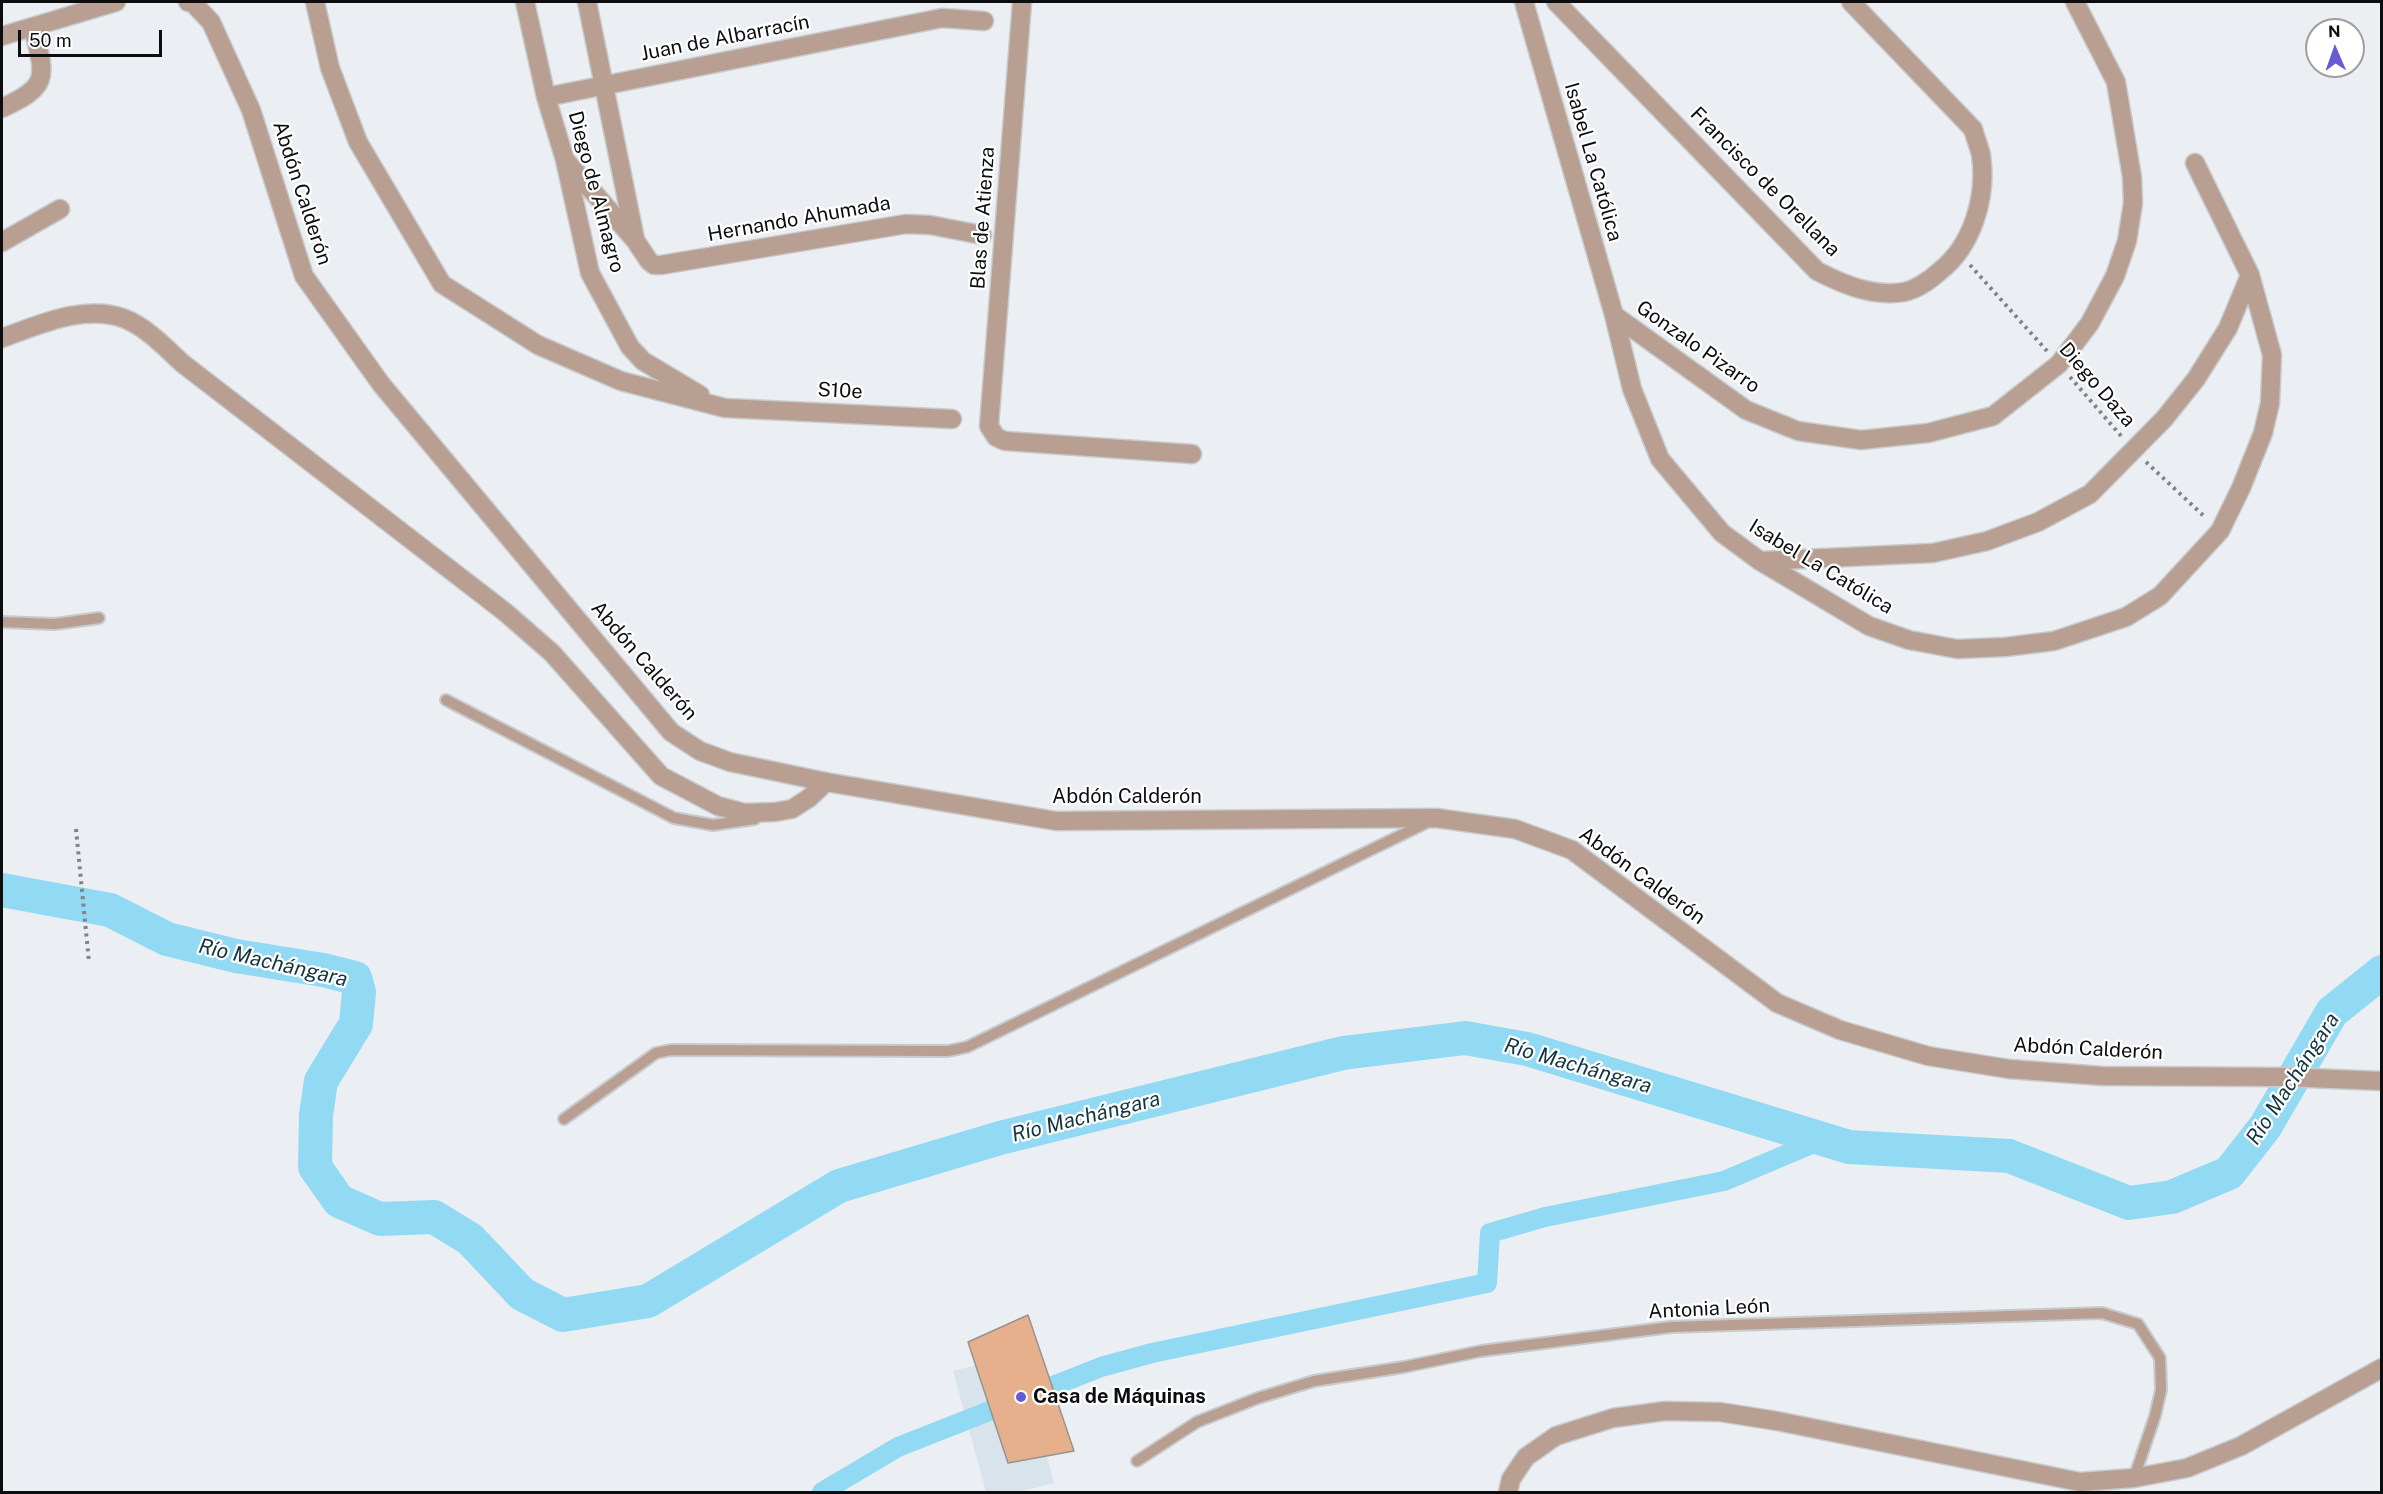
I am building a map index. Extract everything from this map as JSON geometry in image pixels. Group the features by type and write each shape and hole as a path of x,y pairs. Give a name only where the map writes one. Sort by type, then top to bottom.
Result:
{"street":[{"path":"2,36 116,2"},
{"name":"Abdón Calderón","path":"188,2 193,3 211,22 251,110 304,276 381,384 671,732 700,751 730,762 826,782 1056,821 1436,818 1515,829 1572,850 1777,1003 1840,1030 1928,1056 2008,1069 2102,1076 2284,1077 2382,1081"},
{"name":"S10e","path":"315,2 330,68 358,142 442,284 538,345 621,381 725,408 952,419"},
{"name":"Diego de Almagro","path":"525,2 546,97 565,160 590,273 630,346 643,361 725,408"},
{"name":"Diego de Almagro","path":"586,2 635,240"},
{"name":"Blas de Atienza","path":"1022,2 989,426 996,437 1005,441 1192,454"},
{"name":"Isabel La Católica","path":"1524,2 1614,315 1632,389 1660,459 1722,533 1760,561 1869,626 1899,637 1957,649 2005,647 2054,641 2126,617 2160,596 2220,531 2252,462 2270,403 2272,355 2250,275 2195,163"},
{"name":"Francisco de Orellana","path":"1556,2 1817,270 1847,286 1875,292 1905,292 1927,282 1946,267 1959,252 1976,219 1981,193 1981,155 1973,129 1851,2"},
{"name":"Gonzalo Pizarro","path":"1614,315 1746,410 1798,431 1861,440 1928,433 1993,416 2059,364 2090,323 2115,276 2127,241 2133,203 2132,177 2116,82 2075,2"},
{"name":"Juan de Albarracín","path":"546,97 942,18 984,21"},
{"path":"2,108 33,92 40,81 42,65 33,28"},
{"name":"Hernando Ahumada","path":"565,160 635,240 648,261 654,265 662,266 906,224 930,225 982,235"},
{"path":"2,242 60,209"},
{"path":"1760,561 1933,553 1987,540 2038,522 2090,494 2164,419 2196,379 2229,328 2250,275"},
{"path":"2,338 59,318 94,313 124,318 148,333 182,363 505,612 552,653 661,776 718,806 744,813 792,809 809,798 826,782"},
{"path":"1508,1492 1511,1479 1526,1457 1556,1436 1613,1418 1665,1411 1720,1412 1777,1421 2080,1482 2134,1478 2187,1468 2241,1446 2382,1368"}],"lane":[{"path":"2,622 55,624 99,618"},
{"path":"446,700 674,818 713,825 751,821 775,812"},
{"path":"564,1119 656,1053 671,1050 948,1051 967,1047 1378,844 1436,818"},
{"name":"Antonia León","path":"1137,1461 1197,1422 1258,1398 1314,1381 1404,1367 1481,1351 1671,1327 2102,1312 2138,1324 2160,1358 2161,1390 2155,1416 2134,1478"}],"path":[{"name":"Diego Daza","path":"1959,252 2132,449 2220,531"},
{"path":"76,829 89,962"}],"shaded area":[{"path":"1019,1354 1054,1483 1018,1492 986,1492 953,1371"}],"building":[{"name":"Casa de Máquinas","path":"1028,1315 1074,1451 1008,1463 968,1342"}],"waterway":[{"name":"Río Machángara","path":"2,890 110,910 167,939 236,956 323,970 355,978 359,992 356,1024 321,1081 316,1115 315,1167 339,1201 380,1219 434,1217 470,1239 522,1294 563,1315 648,1301 839,1186 1000,1138 1343,1053 1465,1038 1527,1049 1849,1147 2009,1156 2129,1203 2172,1197 2229,1173 2265,1127 2332,1012 2382,972"},
{"path":"822,1492 898,1447 1101,1367 1152,1353 1487,1283 1490,1233 1545,1217 1724,1181 1823,1139"}],"place":[{"name":"Casa de Máquinas","path":"1021,1397"}]}
